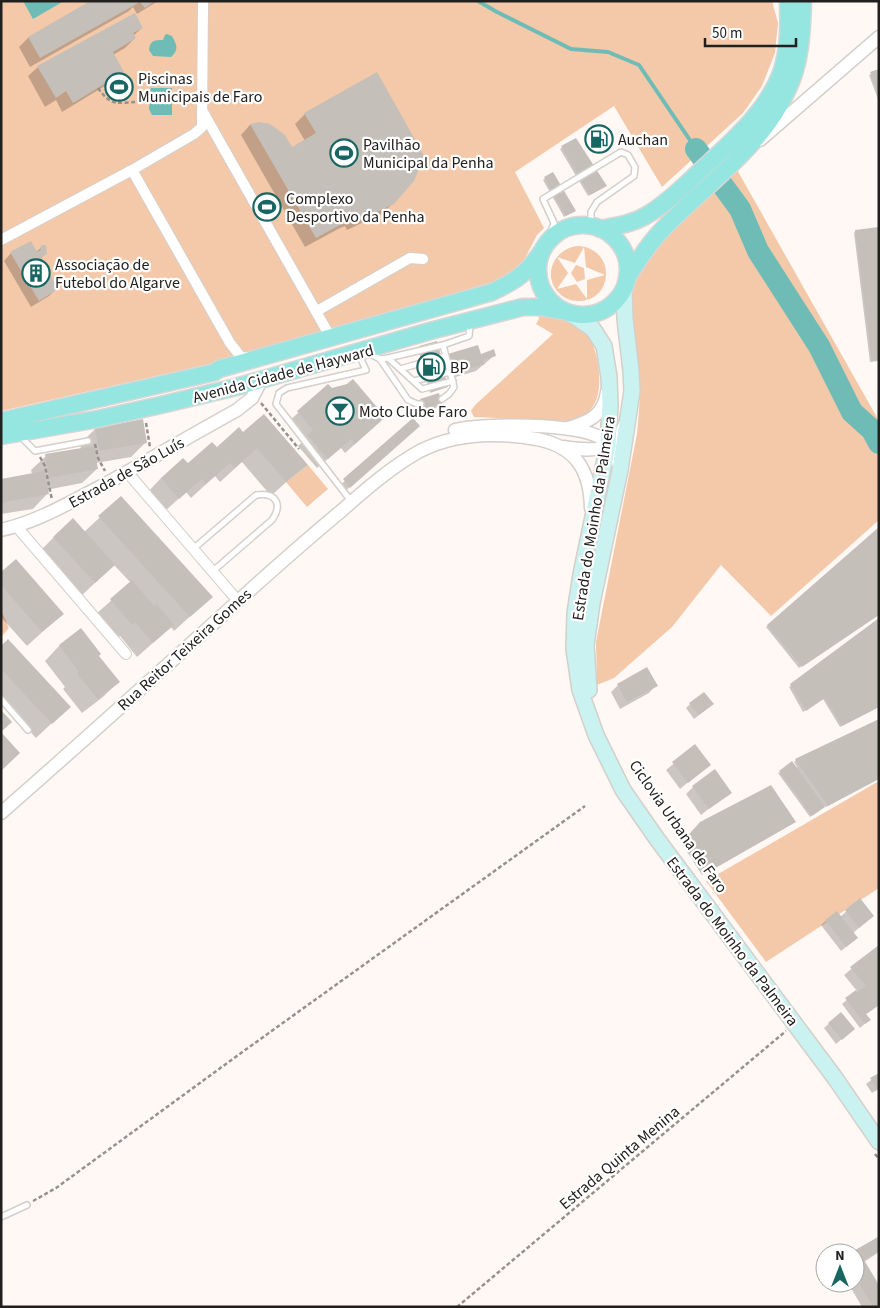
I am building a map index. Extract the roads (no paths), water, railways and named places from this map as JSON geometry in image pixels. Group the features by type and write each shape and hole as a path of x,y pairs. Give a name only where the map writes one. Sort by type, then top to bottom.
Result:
{"main road":[{"path":"787,5 785,60 775,86 751,122 694,177 647,215 625,224 595,228 569,228 556,234 544,248 538,272 540,286 552,303 567,312 583,315 601,311 612,304 649,244 732,165 756,139 775,114 788,89 799,56 803,1"},
{"path":"595,228 612,237 622,249 627,263 625,283"},
{"name":"Avenida Cidade de Hayward","path":"1,421 215,372 219,369 492,292 515,281 529,269 544,248"},
{"name":"Estrada do Moinho da Palmeira","path":"596,735 588,686 586,645 592,603 620,470 632,391 625,319 625,283"},
{"name":"Avenida Cidade de Hayward","path":"9,434 144,409 361,352 430,331 523,308 540,307 567,312"},
{"name":"Estrada do Moinho da Palmeira","path":"567,312 593,329 604,346 609,377 608,445 580,574 574,649 580,690 596,735 623,790 835,1078 877,1147"}],"street":[{"path":"1,240 132,170 194,134 202,127 203,1"},
{"path":"732,165 879,37"},
{"path":"201,109 331,338"},
{"path":"132,170 230,343 241,358 260,358"},
{"path":"317,311 410,258 423,259"},
{"path":"219,369 231,360 233,353 230,343"},
{"path":"564,428 586,423 599,413 606,401 609,377"},
{"path":"245,404 252,398 262,379"},
{"path":"236,386 246,394 245,404"},
{"name":"Estrada de São Luís","path":"1,530 17,527 54,511 111,481 245,404"},
{"path":"369,487 421,450 455,437 484,434 515,435 580,450 600,450 614,442 621,433 628,417"},
{"path":"369,487 405,453 418,445 457,429 497,424 564,428 593,434 601,438 608,445 618,462 620,470"},
{"path":"563,447 586,474 591,494 592,520"},
{"path":"127,472 238,601"},
{"name":"Rua Reitor Teixeira Gomes","path":"1,813 238,601 369,487"},
{"path":"17,527 126,654"}],"lane":[{"path":"544,248 554,223 543,199 621,152 628,155 635,167 634,176 597,202 591,212 595,228"},
{"path":"361,352 380,359 444,345 469,336 470,324 478,319"},
{"path":"442,399 449,394 454,386 444,345"},
{"path":"351,502 276,404 279,393 287,388 366,370 361,352"},
{"path":"400,369 446,356"},
{"path":"388,358 422,389 453,381"},
{"path":"380,359 408,400 421,404"},
{"path":"414,382 450,372"},
{"path":"9,434 35,450 88,441"},
{"path":"193,549 256,495 264,494 272,497 277,502 278,512 272,520 212,572"},
{"path":"1,698 28,730"},
{"path":"1,1217 27,1205"}],"water":[{"path":"23,1 64,1 33,19"},
{"path":"167,34 172,36 176,51 171,57 153,56 149,50 150,44 163,40"},
{"path":"151,88 172,88 172,115 152,115 149,109 148,95"}],"waterway":[{"path":"478,1 571,49 608,52 639,65 696,149"},
{"path":"696,149 740,209 758,251 819,346 852,412 872,430 879,443"}],"place":[{"name":"Piscinas Municipais de Faro","path":"119,87"},
{"name":"Auchan","path":"599,139"},
{"name":"Pavilhão Municipal da Penha","path":"344,153"},
{"name":"Complexo Desportivo da Penha","path":"267,207"},
{"name":"Associação de Futebol do Algarve","path":"36,273"},
{"name":"BP","path":"431,367"},
{"name":"Moto Clube Faro","path":"340,411"}]}
